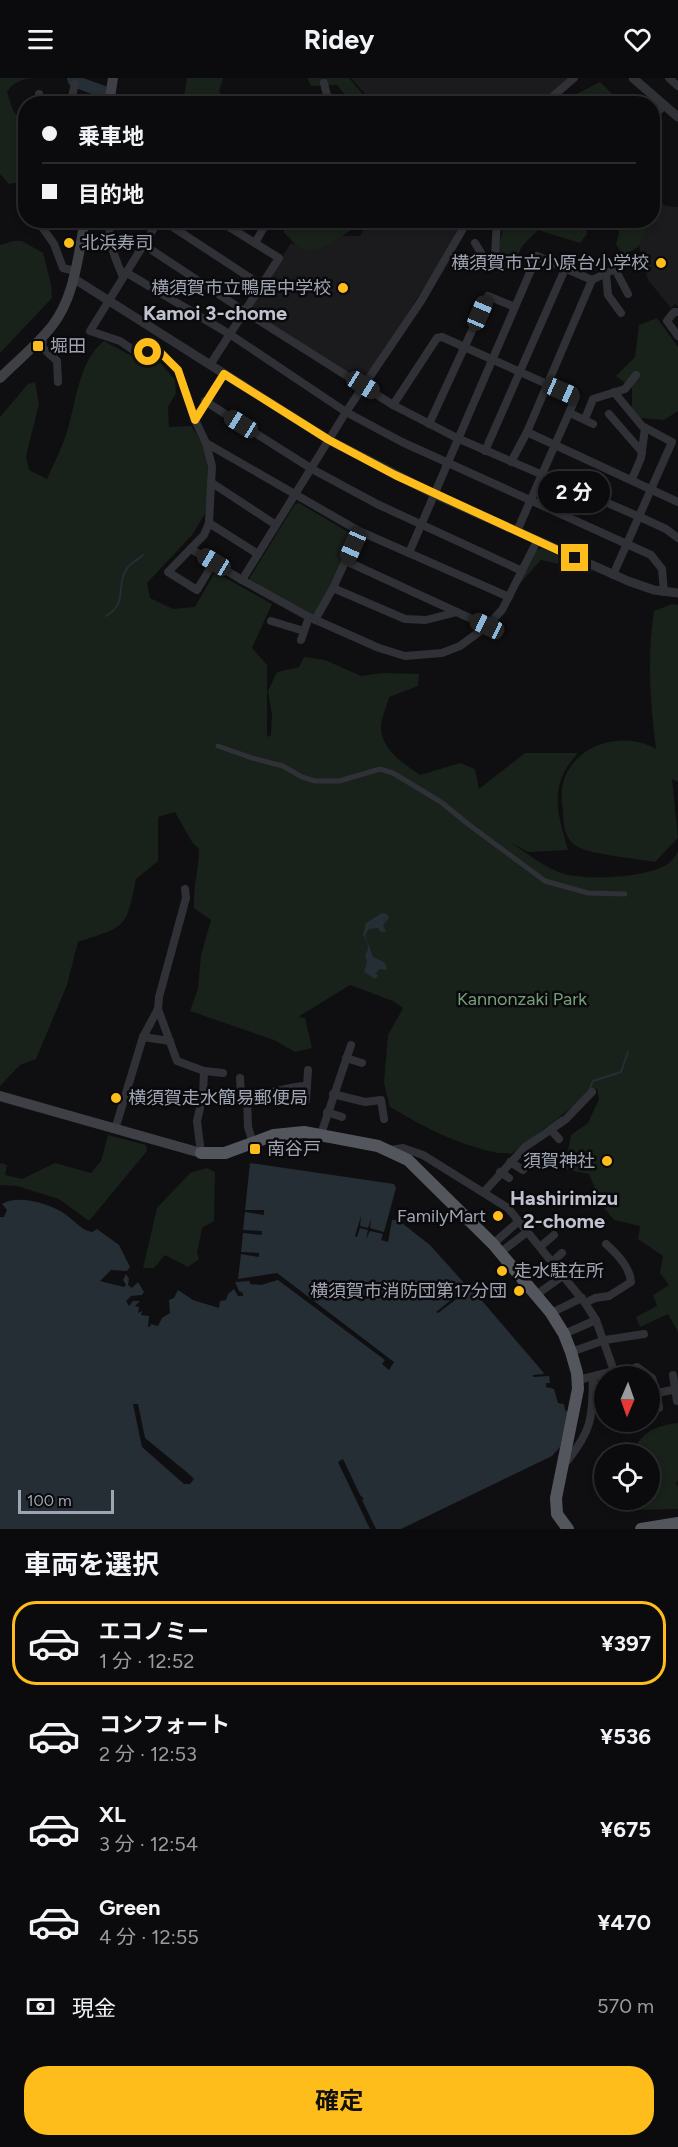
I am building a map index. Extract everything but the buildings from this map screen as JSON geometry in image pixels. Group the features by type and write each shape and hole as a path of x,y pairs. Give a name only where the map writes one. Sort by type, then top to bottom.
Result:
{"highway":[{"path":"201,1153 225,1153 288,1132 321,1134 390,1150 415,1166 497,1248 551,1313 564,1334 578,1380 556,1506 559,1518 568,1529"},
{"path":"641,1529 678,1523"}],"main road":[{"path":"111,96 113,78"},
{"path":"0,378 53,325 74,274 83,228"},
{"path":"0,1096 201,1153"}],"street":[{"path":"553,96 574,78"},
{"path":"633,78 653,96"},
{"path":"669,78 678,86"},
{"path":"324,83 327,96"},
{"path":"72,96 75,84"},
{"path":"660,102 678,117"},
{"path":"660,110 664,106"},
{"path":"43,228 54,244 63,268 109,300 329,440 434,494 613,574 643,587 678,593"},
{"path":"109,228 114,254 125,275 231,335 345,412 447,464 651,555 658,562 664,577 664,592"},
{"path":"155,228 90,331 120,341 136,352 160,352 178,370 206,444 212,466 212,483 210,523 204,535 168,572 197,590 214,562"},
{"path":"173,228 261,285"},
{"path":"210,365 279,258 235,228"},
{"path":"255,243 263,228"},
{"path":"242,580 345,412 421,301 463,228"},
{"path":"475,243 483,256 492,259 495,256 497,228"},
{"path":"144,244 244,311 393,405 457,438 666,529 678,538"},
{"path":"409,553 537,256 592,280"},
{"path":"511,462 548,385 592,280 617,266 628,294"},
{"path":"486,451 565,269"},
{"path":"606,274 608,295 621,313"},
{"path":"429,424 488,296 515,307"},
{"path":"678,312 674,312 667,321 678,336"},
{"path":"393,405 437,338 442,337 576,398 517,531"},
{"path":"40,339 43,341 42,347 57,361 58,382"},
{"path":"195,420 224,374"},
{"path":"585,419 593,399 625,389 636,375"},
{"path":"613,574 672,442 645,428 614,392"},
{"path":"205,401 312,469 421,525 522,571"},
{"path":"570,413 593,424"},
{"path":"609,414 642,452"},
{"path":"632,479 642,452 645,428"},
{"path":"527,432 678,502"},
{"path":"206,444 359,531 508,597"},
{"path":"212,483 276,525"},
{"path":"210,523 258,554"},
{"path":"301,640 312,618 333,588 359,531"},
{"path":"191,549 312,618 379,648 405,656 442,652 460,646 487,626 502,610 537,540"},
{"path":"346,561 487,626"},
{"path":"333,588 405,619 426,620 457,612"},
{"path":"271,621 304,631"},
{"path":"218,746 252,759 283,766 302,777 315,781 339,781 380,769 393,773 441,802 545,881 588,893 625,894"},
{"path":"116,1126 143,1037 158,1009 159,997 186,898 185,889"},
{"path":"158,1009 177,1061 204,1071 223,1073"},
{"path":"143,1037 170,1041"},
{"path":"321,1134 351,1046"},
{"path":"346,1058 363,1063"},
{"path":"306,1100 308,1070"},
{"path":"201,1153 197,1121 203,1095 204,1071"},
{"path":"240,1078 241,1094 247,1096 261,1096 293,1086 307,1086"},
{"path":"484,1192 525,1147 551,1130 592,1092"},
{"path":"333,1094 365,1102 381,1100 384,1119"},
{"path":"247,1096 248,1127 253,1143"},
{"path":"327,1112 342,1118"},
{"path":"551,1130 559,1138"},
{"path":"390,1150 403,1148 423,1155 508,1208 564,1275 596,1320 612,1366"},
{"path":"415,1166 423,1155"},
{"path":"510,1162 523,1170"},
{"path":"500,1172 509,1178"},
{"path":"497,1248 519,1221"},
{"path":"497,1248 526,1232"},
{"path":"540,1247 554,1235"},
{"path":"551,1313 583,1301 609,1296 631,1282 630,1274 606,1244"},
{"path":"552,1262 562,1253"},
{"path":"536,1295 564,1275"},
{"path":"564,1334 596,1320"},
{"path":"570,1352 604,1340 644,1334"},
{"path":"673,1375 677,1389 676,1401"},
{"path":"564,1461 568,1460 584,1440 592,1420 593,1377 578,1380"},
{"path":"660,1392 677,1389"}],"shaded area":[{"path":"351,78 568,78 548,96 367,96"},
{"name":"横須賀市立小原台小学校","path":"660,202 666,206 678,207 678,306 675,304 671,308 648,280 639,246 643,228 660,228"},
{"name":"横須賀市立鴨居中学校","path":"365,228 458,228 436,269 362,385 251,312 250,307 291,243 307,248 321,248 332,236 360,236"},
{"path":"382,913 387,914 389,918 383,925 386,932 381,932 378,928 369,929 365,935 373,957 384,962 387,967 386,970 380,969 376,973 378,976 375,979 364,972 367,962 365,955 368,948 363,935 366,923"},
{"path":"250,1163 394,1184 396,1188 384,1232 370,1228 371,1219 368,1228 360,1226 361,1216 355,1236 357,1237 360,1228 368,1230 366,1239 370,1231 383,1234 381,1240 388,1242 392,1220 398,1220 430,1245 465,1284 470,1285 436,1312 438,1313 471,1288 544,1374 533,1375 533,1377 549,1376 550,1383 546,1383 546,1387 554,1389 558,1403 564,1404 568,1412 560,1447 552,1456 401,1529 376,1529 362,1500 364,1499 343,1459 338,1462 370,1529 0,1529 0,1217 4,1217 7,1210 2,1204 9,1201 34,1201 51,1207 65,1214 84,1229 92,1232 97,1229 119,1245 130,1267 127,1271 111,1270 100,1281 124,1287 126,1285 123,1280 126,1274 129,1279 128,1285 132,1288 138,1282 144,1292 142,1295 131,1296 126,1301 129,1306 133,1301 140,1301 135,1306 139,1307 138,1313 142,1311 141,1315 149,1316 148,1327 151,1326 150,1324 158,1326 162,1318 170,1313 169,1300 174,1298 178,1290 193,1300 219,1308 220,1301 226,1300 228,1294 234,1289 238,1296 243,1296 235,1282 250,1281 250,1284 261,1285 278,1280 385,1360 382,1364 389,1370 394,1362 277,1273 238,1279 241,1254 259,1257 259,1253 241,1252 243,1233 262,1235 262,1231 243,1230 245,1212 264,1215 264,1210 245,1210"}],"green space":[{"path":"0,78 34,78 18,82 7,92 18,118 18,182 9,184 0,174"},
{"path":"187,78 223,78 219,91 222,96 184,96"},
{"path":"307,78 349,78 364,96 346,96 337,85 311,86"},
{"path":"600,82 612,94 612,96 573,96"},
{"path":"284,228 352,228 325,247 309,251 300,248 284,233"},
{"path":"503,228 586,228 587,234 580,243 538,230 523,245 512,265 498,273 495,260"},
{"path":"619,228 646,228 638,247 622,254 616,244"},
{"path":"22,241 43,253 52,298 0,353 0,245"},
{"path":"657,318 678,347 678,411 664,420 640,418 632,408 632,388 616,376 635,357 639,325"},
{"name":"Kannonzaki Park","path":"104,341 130,355 157,359 175,380 176,393 168,407 169,427 191,426 207,449 209,507 192,535 147,583 150,598 173,609 195,607 215,572 272,604 252,648 267,665 267,737 271,735 272,715 268,691 277,672 299,667 304,657 325,660 361,676 382,673 419,674 418,686 389,697 381,725 388,748 420,775 460,763 475,769 479,789 525,753 578,753 562,777 559,788 558,811 568,850 528,852 510,842 547,867 561,873 585,877 614,877 643,873 670,863 678,852 678,1332 668,1314 640,1327 636,1317 657,1306 653,1295 669,1285 660,1273 663,1256 638,1239 640,1226 614,1220 602,1205 589,1174 564,1169 571,1135 588,1123 599,1099 597,1088 511,1154 495,1153 453,1139 390,1107 384,1083 388,1035 403,1008 393,1001 350,985 298,1017 305,1018 312,1048 295,1052 274,1040 190,1011 198,989 201,955 211,920 194,908 199,849 192,842 175,812 158,817 158,861 136,879 126,917 121,924 106,933 78,942 67,985 36,1059 20,1065 0,1086 0,417 28,384 35,382 39,404 26,456 29,470 47,479 66,435 83,372 88,360"},
{"path":"299,503 353,535 315,617 249,582 295,504"},
{"path":"542,548 595,572 541,560 516,588 535,550"},
{"path":"672,604 678,605 678,782 672,779 678,838 655,862 584,850 570,840 564,827 562,788 567,773 586,751 613,741 642,743 656,749 650,680 652,628 654,611"},
{"path":"108,1135 146,1145 147,1151 89,1221 59,1199 17,1186 0,1185 0,1164 2,1163 7,1165 5,1175 22,1179 55,1163 91,1173 101,1161"},
{"path":"207,1168 215,1172 214,1221 202,1228 197,1253 199,1259 188,1267 165,1255 154,1268 143,1268 157,1208 190,1173"},
{"path":"678,1423 678,1480 676,1484 678,1486 678,1509 660,1509 660,1444 637,1444 649,1432 660,1432 662,1426"}],"pier":[{"path":"133,1404 138,1404 145,1438 194,1479 190,1484 184,1484 142,1447"}],"waterway":[{"path":"73,78 74,81 104,92"},
{"path":"106,616 113,611 120,599 124,573 143,555"},
{"path":"589,1090 593,1081 621,1072 628,1052"},
{"path":"548,1127 562,1117"}],"place":[{"name":"北浜寿司","path":"69,243"},
{"name":"横須賀市立小原台小学校","path":"661,263"},
{"name":"横須賀市立鴨居中学校","path":"343,288"},
{"name":"堀田","path":"38,346"},
{"name":"横須賀走水簡易郵便局","path":"116,1098"},
{"name":"南谷戸","path":"255,1149"},
{"name":"須賀神社","path":"607,1161"},
{"name":"FamilyMart","path":"498,1216"},
{"name":"走水駐在所","path":"502,1271"},
{"name":"横須賀市消防団第17分団","path":"519,1291"}],"district":[{"name":"Kamoi 3-chome","path":"215,313"},
{"name":"Hashirimizu 2-chome","path":"564,1210"}],"route":[{"path":"148,352 160,352 178,370 195,420 224,374 329,440 395,475 575,558"}]}
